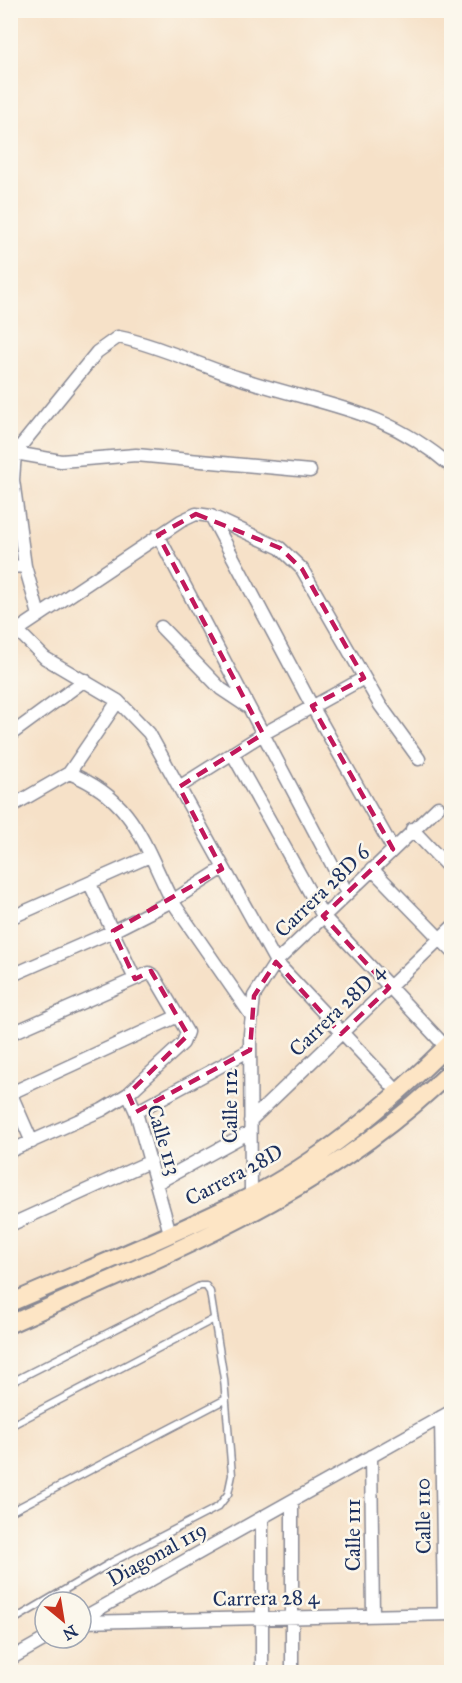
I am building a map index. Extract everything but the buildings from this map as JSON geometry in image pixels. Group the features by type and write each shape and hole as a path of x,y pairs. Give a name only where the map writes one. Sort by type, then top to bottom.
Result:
{"street":[{"path":"39,615 25,566 13,480 15,453 97,352 118,337 248,381 357,410 415,437 452,467"},
{"path":"15,453 61,461 136,455 310,471"},
{"path":"398,1092 341,1034 276,962 222,869 149,733 118,701 45,658 14,633 158,535 196,514 211,516 280,548 302,569 364,678 419,759"},
{"path":"211,516 312,706 393,849"},
{"path":"158,535 347,893"},
{"path":"10,567 25,566"},
{"path":"161,627 221,689 249,707"},
{"path":"179,787 263,734 364,678"},
{"path":"10,735 85,680"},
{"path":"10,807 69,773 118,701"},
{"path":"232,753 322,916 389,988 449,1044"},
{"path":"69,773 99,787 126,811 172,901 251,1015"},
{"name":"Carrera 28D 6","path":"251,1015 254,996 276,962 412,829 438,807"},
{"path":"412,829 448,867"},
{"path":"10,918 150,856"},
{"path":"10,976 112,931 172,901 222,869"},
{"path":"372,869 452,951"},
{"path":"90,884 135,979"},
{"name":"Carrera 28D 4","path":"157,1183 250,1127 341,1034 452,927"},
{"path":"10,1034 135,979 152,974 187,1032 183,1043 128,1094 102,1110 10,1151"},
{"name":"Calle 112","path":"251,1015 251,1196"},
{"path":"32,1142 11,1093 178,1016"},
{"name":"Carrera 28D","path":"10,1303 251,1196 333,1144 398,1092 449,1044"},
{"path":"136,1112 250,1050"},
{"name":"Carrera 28D","path":"10,1324 176,1250 287,1196 369,1140 452,1070"},
{"name":"Calle 113","path":"128,1094 151,1161 170,1233"},
{"path":"10,1225 151,1161"},
{"name":"Diagonal 119","path":"93,1614 446,1414"},
{"name":"Calle 110","path":"446,1414 448,1614"},
{"name":"Calle 111","path":"371,1456 373,1615"},
{"path":"292,1500 292,1672"},
{"path":"257,1521 262,1617 262,1672"},
{"name":"Carrera 28 4","path":"93,1621 448,1614"},
{"path":"10,1659 33,1646"}],"lane":[{"path":"10,1383 200,1286 206,1286 210,1292 226,1399 232,1475 228,1494 218,1507 112,1562 10,1622"},
{"path":"10,1426 214,1319"},
{"path":"10,1512 226,1399"}],"highlighted area":[{"path":"196,514 280,548 302,569 364,678 312,706 393,849 323,916 389,988 341,1034 276,962 254,996 250,1050 136,1112 128,1094 188,1035 151,971 135,979 113,931 222,869 179,787 263,734 158,535"}]}
